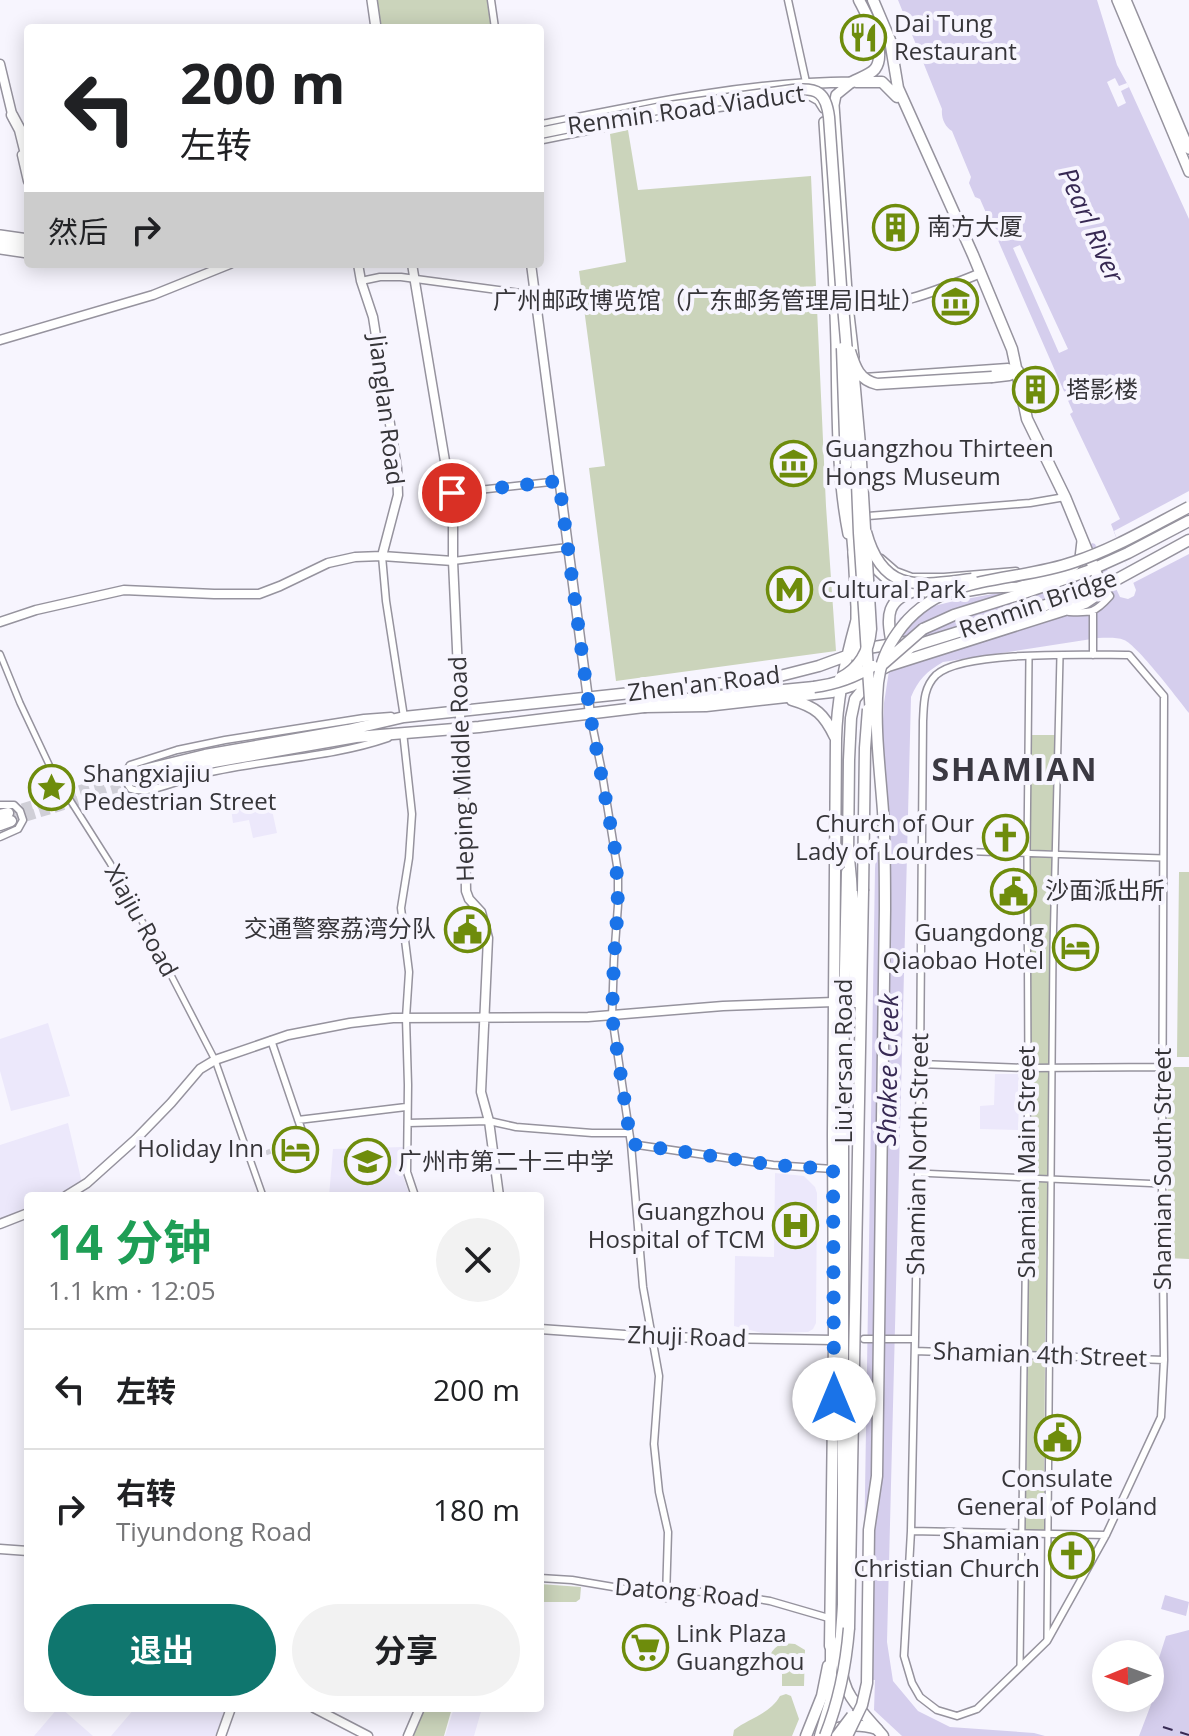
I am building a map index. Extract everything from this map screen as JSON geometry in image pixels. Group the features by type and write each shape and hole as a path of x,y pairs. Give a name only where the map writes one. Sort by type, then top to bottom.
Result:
{"main road":[{"path":"372,0 375,24"},
{"path":"854,557 843,507 829,113 836,95 874,70 878,59 876,38 859,0"},
{"path":"873,0 890,40 898,88 1012,349 1027,419 1065,497 1094,567 1094,597 1085,603 899,659"},
{"path":"1117,0 1189,172"},
{"path":"1126,0 1189,149"},
{"path":"544,125 652,104 806,82 882,82 894,92 909,115"},
{"name":"Renmin Road Viaduct","path":"544,135 662,108 793,90 814,90 826,102 829,117 842,294"},
{"path":"544,135 664,114 810,95 819,100 829,113 857,379 868,516 871,623 867,650 861,662 836,680 814,687"},
{"path":"12,115 24,146"},
{"path":"0,235 24,238"},
{"path":"0,242 24,245"},
{"path":"0,249 24,252"},
{"path":"842,294 843,409 854,557"},
{"path":"842,294 856,392 868,533 874,563 881,576 895,585 918,590"},
{"path":"842,294 855,443 871,710 883,814"},
{"path":"819,666 838,652 856,622 848,397 836,345"},
{"path":"850,351 860,375 877,384 992,377 1018,371"},
{"path":"848,397 857,379"},
{"path":"847,1736 865,1694 868,1669 869,1530 877,1463 885,909 878,686 884,656 914,613 944,593 1073,563 1189,507"},
{"path":"644,707 687,699 836,684 880,662 907,638 923,629 954,615 1032,591 1094,567 1189,521"},
{"path":"868,533 874,556 883,568 909,583 1034,572"},
{"name":"Renmin Bridge","path":"853,656 877,645 909,642 1090,587 1189,537"},
{"name":"Renmin Bridge","path":"888,666 911,647 1102,587 1189,537"},
{"path":"892,644 888,625 890,609 900,597 918,590 955,585 1018,587 1074,566 1080,558 1082,541"},
{"name":"Liu'ersan Road","path":"806,1736 822,1696 832,1619 836,739 840,690 853,656 856,622"},
{"path":"822,1735 837,1702 843,1679 849,1628 866,720 877,673 923,629"},
{"path":"853,656 862,668 888,666"},
{"name":"Zhen'an Road","path":"853,656 759,680 404,717 205,755 142,776 356,737 460,729 644,707 683,708 786,699 840,690 888,666"},
{"name":"Liu'ersan Road","path":"880,1733 849,1695 841,1659 843,1068 851,718 855,699 867,682 888,666"},
{"path":"786,699 818,711 836,739"},
{"path":"836,763 849,764"},
{"path":"848,848 853,900 859,1092"},
{"path":"822,1735 831,1699 831,1640"},
{"path":"837,1736 865,1694"},
{"path":"822,1735 852,1724 880,1733"}],"street":[{"path":"491,0 494,24"},
{"path":"788,0 806,82"},
{"path":"0,64 24,164"},
{"path":"196,268 199,277"},
{"path":"0,340 153,295 220,268"},
{"name":"Jianglan Road","path":"359,268 373,317 397,459 398,495 382,556"},
{"name":"Heping Middle Road","path":"413,268 452,493 466,891 481,912 488,938 481,1092 489,1121 498,1192"},
{"path":"532,268 590,714 618,872 612,1016 631,1144 643,1287 659,1376 654,1444 659,1492 668,1532 666,1598"},
{"path":"848,306 902,302 981,273"},
{"path":"361,281 380,277 535,295"},
{"path":"857,379 1008,368 1018,371"},
{"path":"452,493 559,481"},
{"path":"868,516 1030,503 1065,497"},
{"path":"868,533 884,562 906,576 918,578 997,573 1054,564 1076,555 1082,541"},
{"path":"0,622 36,610 124,590 259,594 328,563 355,557 453,561 568,547"},
{"path":"382,556 404,717 364,718 200,745 133,763 127,769 126,780 131,789 145,791 210,772 364,745 404,732 412,814 401,908 409,962 406,1018 407,1172 414,1192"},
{"path":"1053,614 1093,613 1101,607 1110,596 1094,567"},
{"path":"1093,613 1093,653"},
{"name":"Shamian South Street","path":"912,1683 920,1697 937,1710 957,1716 977,1709 1047,1641 1106,1535 1161,1417 1164,1360 1164,696 1129,655 1093,653 979,659"},
{"name":"Xiajiu Road","path":"0,654 53,773 110,863 215,1060 262,1192"},
{"name":"Shamian Main Street","path":"1047,1641 1048,1355 1060,656"},
{"name":"Shamian Main Street","path":"1020,1668 1028,1068 1029,657"},
{"name":"Shamian North Street","path":"912,1683 904,1656 911,1531 915,1351 923,721 925,691 934,677 945,668 979,659"},
{"path":"0,837 18,829 23,820 17,807 10,804 4,816"},
{"path":"922,850 1163,858"},
{"path":"72,1192 118,1156 200,1069 215,1060 306,1031 406,1018 612,1016 723,1006 834,1002"},
{"path":"271,1040 298,1120 301,1138"},
{"path":"920,1064 1028,1068 1163,1067"},
{"path":"298,1120 406,1107"},
{"path":"408,1123 489,1121 516,1127 629,1133"},
{"path":"631,1144 773,1165 833,1169"},
{"path":"251,1159 259,1156"},
{"path":"918,1173 1162,1184"},
{"path":"0,1224 24,1215"},
{"name":"Zhuji Road","path":"544,1329 653,1337 834,1340"},
{"path":"865,1339 915,1339"},
{"name":"Shamian 4th Street","path":"915,1351 1164,1360"},
{"path":"911,1531 1106,1535"},
{"path":"0,1549 24,1551"},
{"name":"Datong Road","path":"544,1578 625,1589 726,1594 770,1601 832,1619"},
{"path":"221,1736 230,1712"},
{"path":"322,1712 368,1736"},
{"path":"408,1736 418,1712"}],"shaded area":[{"path":"270,801 277,833 253,838 249,820 233,823 231,808"},
{"path":"48,1023 70,1096 11,1111 0,1071 0,1039"},
{"path":"995,1074 1020,1074 1018,1130 980,1129 980,1106 994,1105"},
{"path":"68,1123 82,1183 65,1192 24,1192 24,1212 0,1220 0,1145"},
{"name":"广州市第二十三中学","path":"403,1147 403,1176 408,1192 329,1192 333,1149"},
{"name":"Guangzhou Hospital of TCM","path":"775,1173 804,1176 817,1193 816,1323 808,1332 762,1333 734,1326 735,1256 774,1257"},
{"path":"55,1712 66,1712 93,1736 34,1736"},
{"path":"132,1712 224,1712 215,1736 111,1736"},
{"path":"453,1712 481,1712 474,1736 445,1736"}],"green space":[{"path":"377,0 487,0 490,24 380,24"},
{"name":"Cultural Park","path":"628,130 638,190 811,176 836,651 616,681 589,468 605,466 579,271 626,262 610,134"},
{"path":"1031,735 1055,735 1053,850 1030,850"},
{"path":"1029,857 1052,857 1051,1065 1031,1065"},
{"path":"1179,872 1189,872 1189,1057 1177,1057"},
{"path":"1167,1067 1189,1067 1189,1259 1168,1258"},
{"path":"1030,1070 1051,1070 1048,1175 1029,1175"},
{"path":"1029,1182 1048,1182 1045,1352 1027,1352"},
{"path":"1028,1357 1045,1357 1044,1531 1023,1530"},
{"path":"544,1584 581,1587 580,1599 576,1602 544,1602"},
{"path":"783,1643 795,1644 805,1650 804,1686 782,1686 782,1674 770,1658 773,1650"},
{"path":"786,1694 791,1696 799,1719 792,1736 733,1736 734,1730 765,1712"},
{"path":"421,1712 451,1712 444,1736 410,1736"}],"water":[{"path":"898,0 1097,0 1117,65 1189,219 1189,713 1138,652 1124,640 1115,638 943,662 924,676 911,697 887,1642 893,1681 918,1711 950,1727 1045,1736 902,1736 874,1710 875,1680 862,1679 875,869 884,703 896,626 900,618 910,612 1025,588 1088,566 1092,543 1120,597 1128,599 1134,596 1136,590 1111,524 1120,519 1070,414 1073,412 980,199 975,197 969,183 971,177 952,131 944,122 942,109"},
{"path":"1165,1595 1189,1602 1186,1616 1161,1609"},
{"path":"1189,1630 1189,1736 1139,1736 1148,1712 1164,1712 1166,1636"}],"pier":[{"path":"1115,78 1119,86 1127,83 1129,87 1121,91 1126,103 1118,107 1107,82"},
{"path":"1020,245 1068,349 1059,353 1013,248"},
{"path":"1189,491 1189,554 1133,583 1114,531"}],"ferry route":[{"path":"1163,1727 1189,1735"}],"tunnel":[{"path":"8,813 140,771"},
{"path":"11,821 143,781"},
{"path":"259,1156 299,1139"}],"place":[{"name":"Dai Tung Restaurant","path":"863,38"},
{"name":"南方大厦","path":"896,227"},
{"name":"广州邮政博览馆（广东邮务管理局旧址）","path":"956,301"},
{"name":"塔影楼","path":"1035,390"},
{"name":"Guangzhou Thirteen Hongs Museum","path":"794,463"},
{"name":"Cultural Park","path":"790,590"},
{"name":"Shangxiajiu Pedestrian Street","path":"52,788"},
{"name":"Church of Our Lady of Lourdes","path":"1005,838"},
{"name":"沙面派出所","path":"1014,891"},
{"name":"交通警察荔湾分队","path":"467,929"},
{"name":"Guangdong Qiaobao Hotel","path":"1075,947"},
{"name":"Holiday Inn","path":"295,1149"},
{"name":"广州市第二十三中学","path":"367,1162"},
{"name":"Guangzhou Hospital of TCM","path":"796,1226"},
{"name":"Consulate General of Poland","path":"1057,1437"},
{"name":"Shamian Christian Church","path":"1071,1555"},
{"name":"Link Plaza Guangzhou","path":"645,1648"}],"district":[{"name":"SHAMIAN","path":"1015,770"}],"route":[{"path":"452,493 559,481 590,714 616,855 618,905 612,1016 631,1144 773,1165 833,1169 834,1399"}],"water label":[{"name":"Pearl River","path":"1091,225"},
{"name":"Shakee Creek","path":"888,1070"}]}
